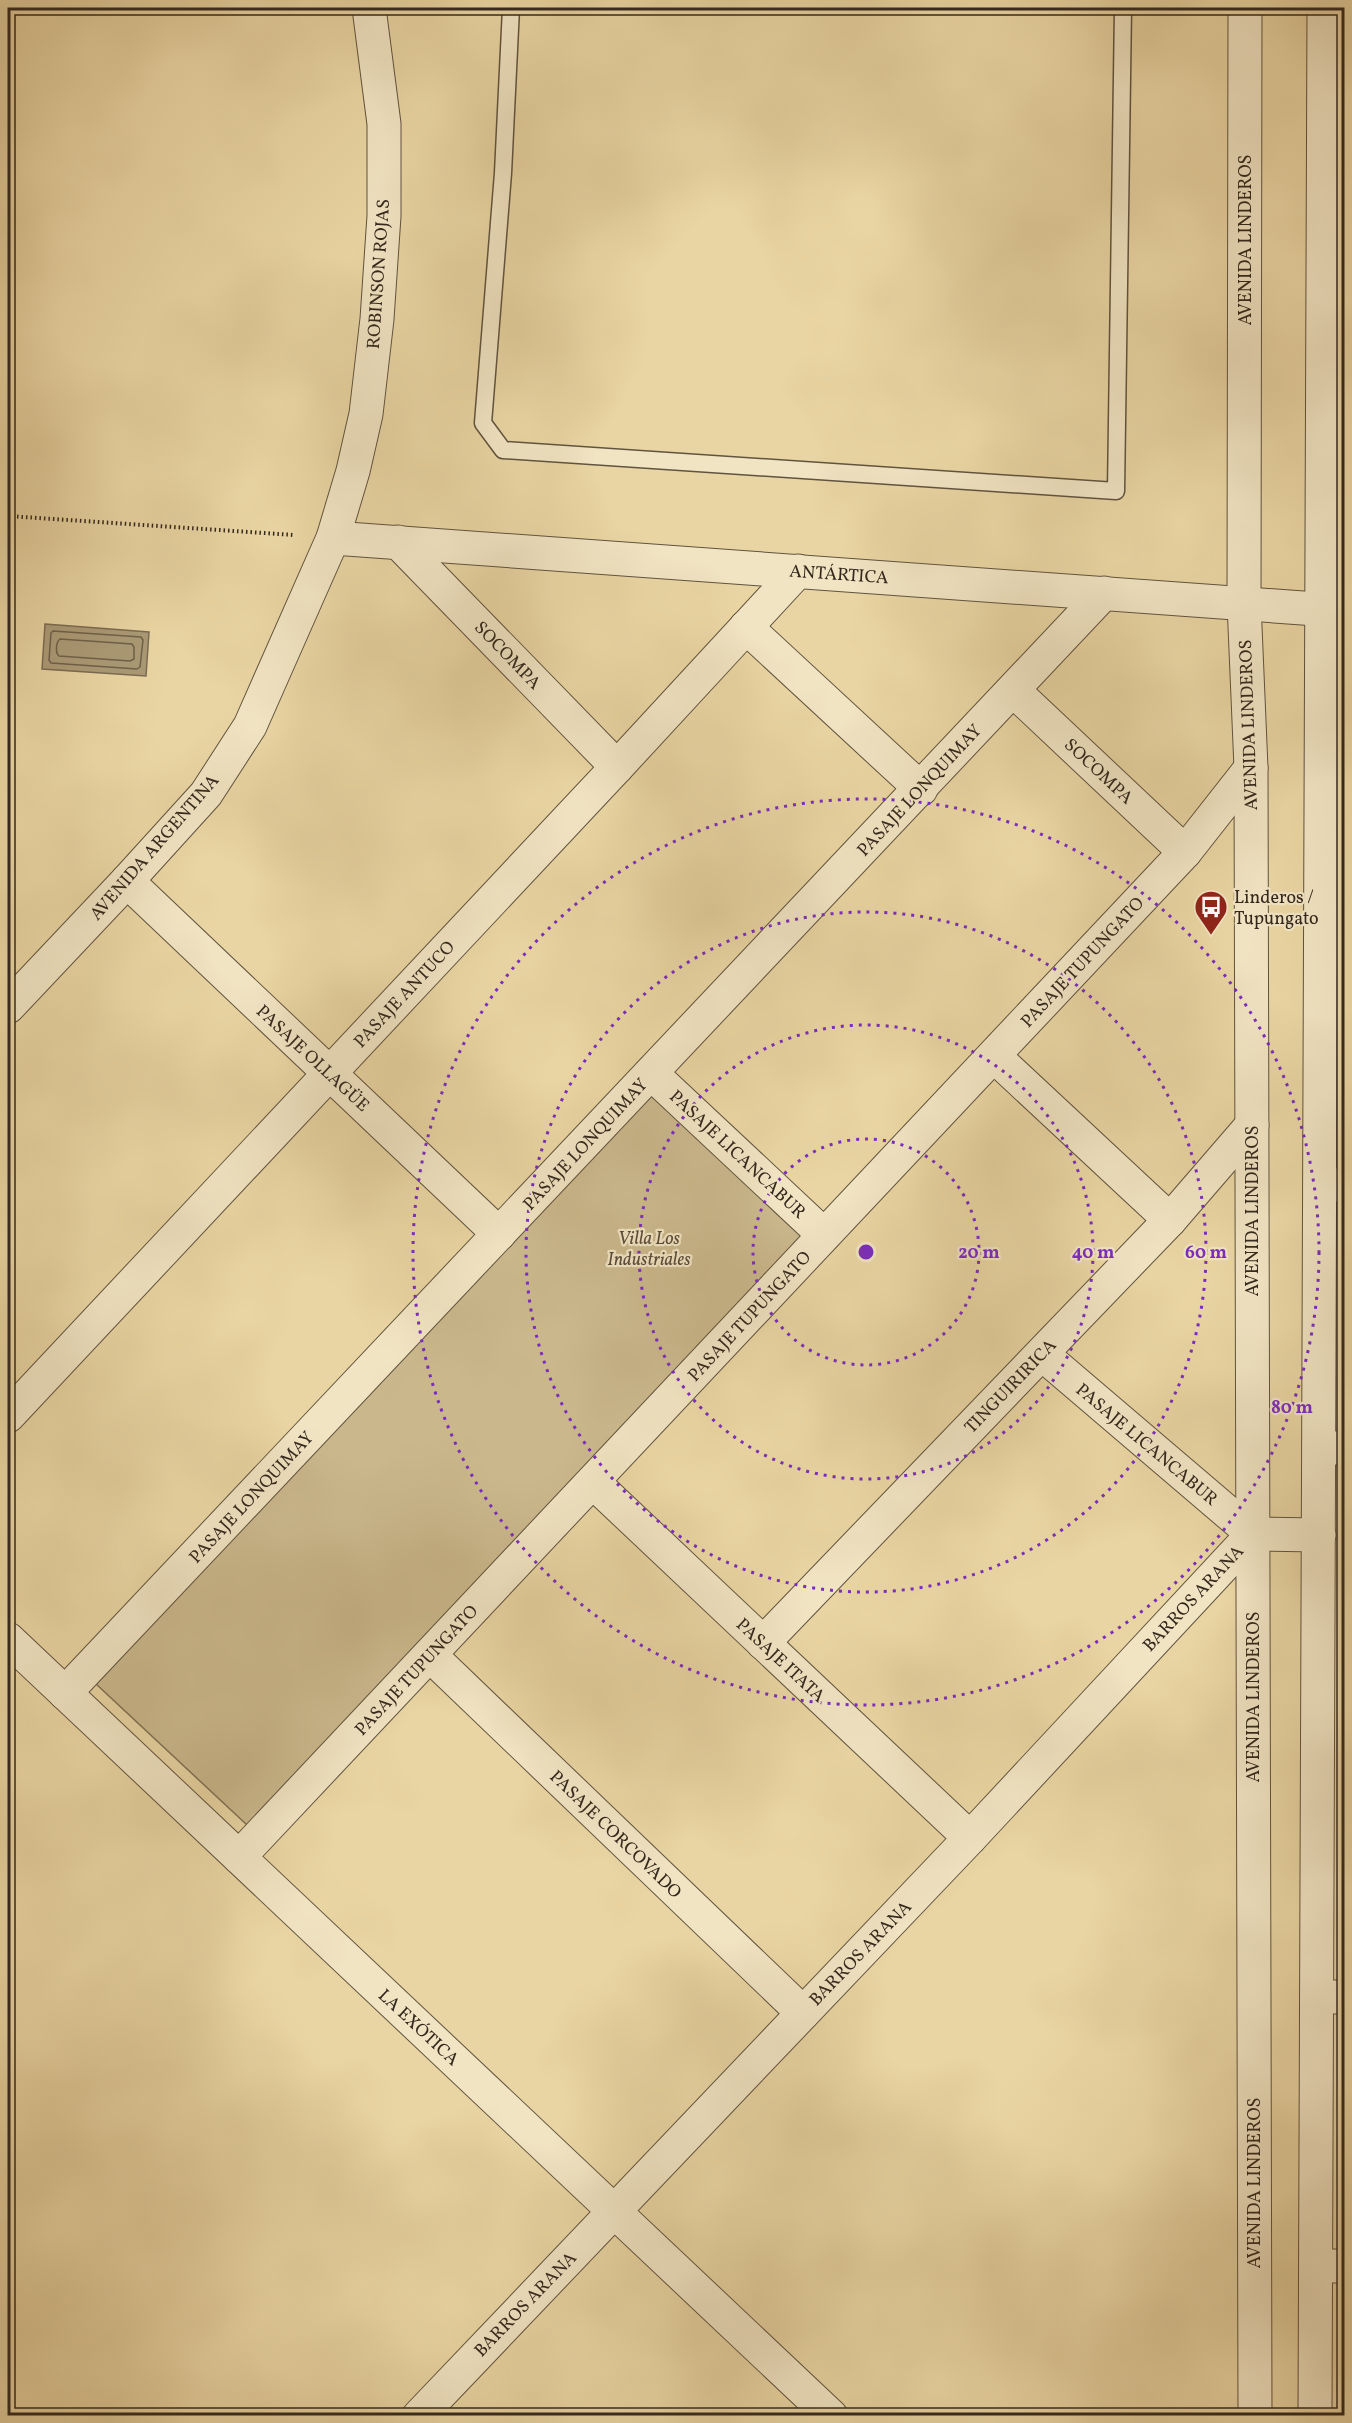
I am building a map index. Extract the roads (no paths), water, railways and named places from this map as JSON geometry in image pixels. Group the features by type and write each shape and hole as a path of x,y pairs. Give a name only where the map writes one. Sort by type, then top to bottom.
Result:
{"street":[{"name":"ROBINSON ROJAS","path":"333,538 353,471 366,414 377,319 384,216 384,124 369,8"},
{"name":"AVENIDA LINDEROS","path":"1245,8 1244,603 1251,768 1255,2415"},
{"path":"1316,2415 1330,2266 1331,1997 1319,1535 1332,1448 1334,610 1324,8"},
{"name":"ANTÁRTICA","path":"333,538 1334,610"},
{"name":"AVENIDA ARGENTINA","path":"8,1007 206,794 250,726 333,538"},
{"name":"SOCOMPA","path":"398,542 617,767"},
{"name":"PASAJE ANTUCO","path":"8,1416 798,571"},
{"name":"PASAJE LONQUIMAY","path":"65,1693 1104,593"},
{"path":"746,627 921,789"},
{"name":"SOCOMPA","path":"1013,690 1185,852"},
{"name":"PASAJE TUPUNGATO","path":"239,1857 1185,852 1251,768"},
{"name":"PASAJE OLLAGÜE","path":"127,881 499,1234"},
{"path":"994,1056 1170,1220"},
{"name":"PASAJE LICANCABUR","path":"651,1073 824,1236"},
{"name":"TINGUIRIRICA","path":"763,1643 1170,1220 1251,1125"},
{"name":"PASAJE LICANCABUR","path":"1042,1354 1253,1534"},
{"name":"PASAJE ITATA","path":"593,1482 970,1838"},
{"name":"BARROS ARANA","path":"419,2415 970,1838 1253,1534 1319,1535"},
{"name":"LA EXÓTICA","path":"8,1639 613,2212 831,2415"},
{"name":"PASAJE CORCOVADO","path":"430,1655 803,2013"}],"lane":[{"path":"511,8 503,173 483,423 503,450 1116,491 1123,8"}],"water":[{"path":"45,624 149,632 146,676 42,669"}],"place":[{"name":"Linderos / Tupungato","path":"1211,936"}],"park label":[{"name":"Villa Los Industriales","path":"649,1248"}]}
